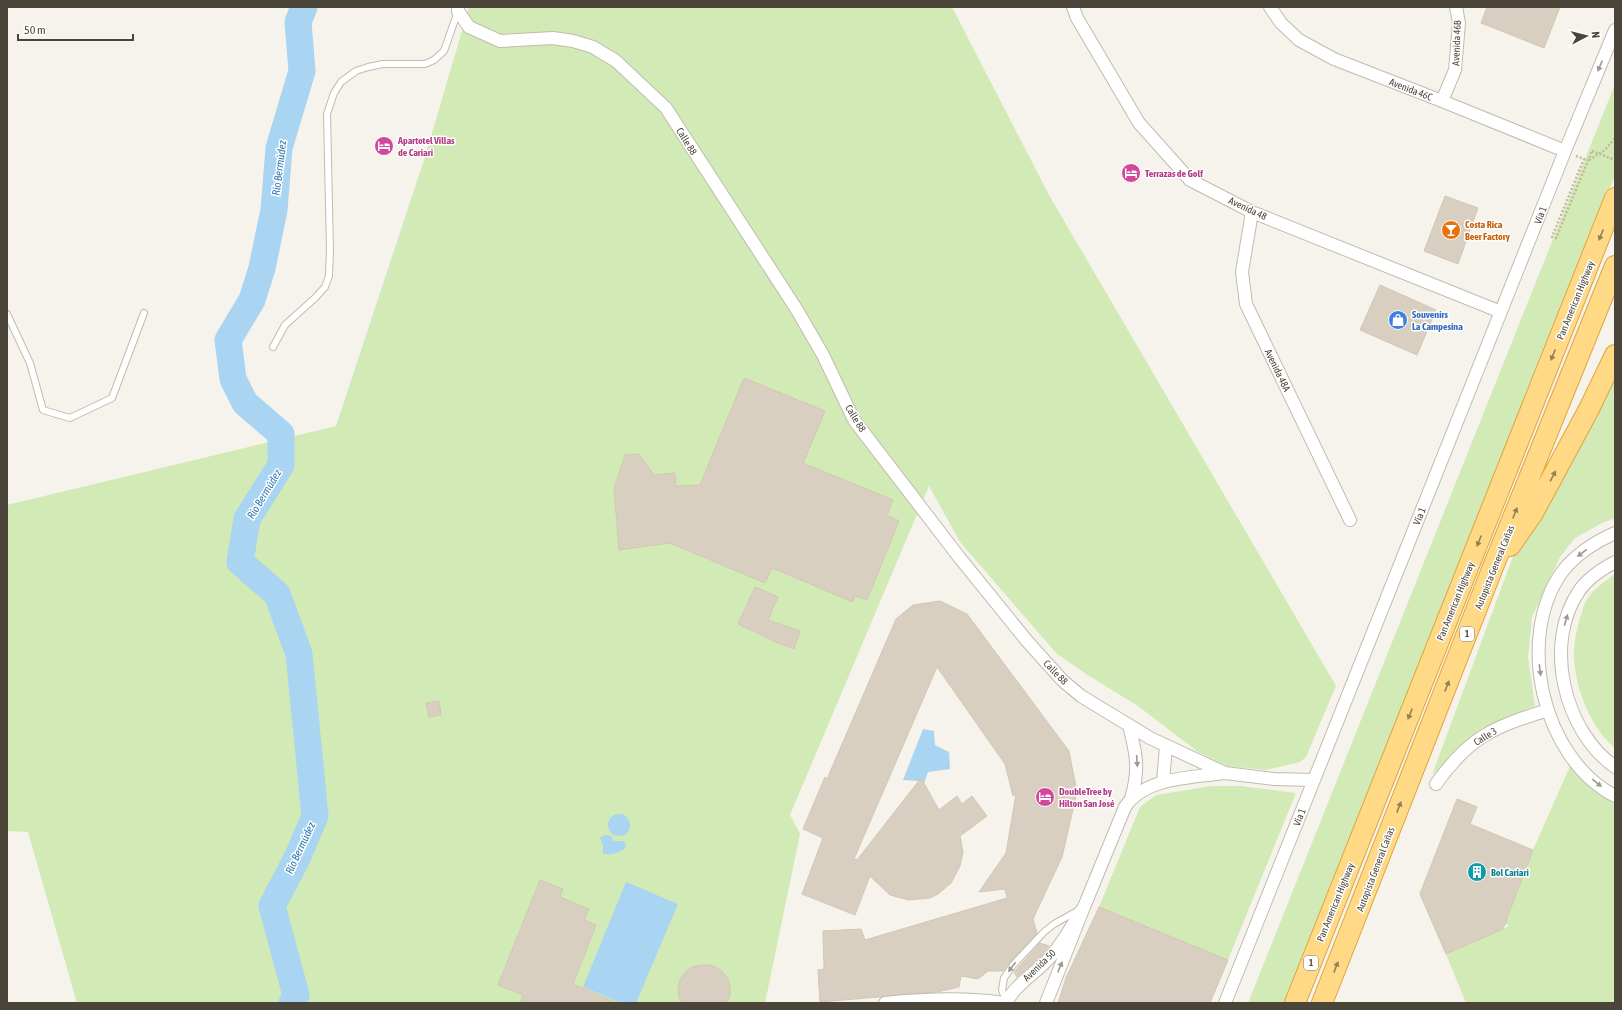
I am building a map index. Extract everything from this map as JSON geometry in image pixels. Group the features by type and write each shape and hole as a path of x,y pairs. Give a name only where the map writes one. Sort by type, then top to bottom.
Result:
{"highway":[{"name":"Pan American Highway","path":"1295,1003 1615,198"},
{"name":"Autopista General Cañas","path":"1322,1003 1494,567 1615,266"},
{"path":"1494,567 1518,537 1533,513 1589,409 1615,356"}],"street":[{"name":"Avenida 48","path":"1073,7 1077,18 1139,123 1190,180 1252,212 1501,312"},
{"name":"Avenida 46C","path":"1270,7 1281,23 1299,40 1334,59 1565,151"},
{"name":"Avenida 46B","path":"1442,101 1456,70 1459,23 1456,7"},
{"name":"Calle 88","path":"458,9 469,28 500,41 553,38 573,41 593,47 616,61 666,108 797,310 823,355 854,420 959,557 1027,641 1063,681 1081,696 1129,725 1166,746 1225,773 1274,780 1313,780"},
{"name":"Vía 1","path":"1225,1003 1565,151 1615,30"},
{"name":"Avenida 48A","path":"1252,212 1242,272 1246,304 1350,520"},
{"path":"1615,533 1598,541 1568,565 1561,574 1551,592 1541,623 1538,644 1544,696 1556,731 1565,748 1578,766 1599,785 1615,796"},
{"path":"1615,562 1596,575 1580,590 1567,615 1561,655 1565,691 1576,722 1591,744 1615,767"},
{"path":"1544,696 1565,691"},
{"name":"Calle 3","path":"1436,784 1459,755 1481,736 1510,722 1548,710"},
{"path":"1556,731 1576,722"},
{"name":"Avenida 50","path":"1046,1003 1125,807 1131,798 1135,786 1137,771 1136,753 1129,725"},
{"path":"1162,782 1166,746"},
{"name":"Avenida 50","path":"1131,798 1144,789 1162,782 1225,773"},
{"name":"Avenida 50","path":"1005,1003 1021,982 1033,974 1052,956 1084,907"},
{"path":"885,1003 938,999 981,1000 1005,1003"}],"lane":[{"path":"273,347 285,325 325,287 329,276 328,114 334,93 342,82 356,71 368,66 383,64 426,64 434,60 444,51 458,9"},
{"path":"7,314 30,363 43,410 70,418 112,398 144,313"},
{"path":"1005,1003 1002,990 1004,978 1013,965 1044,932 1054,924 1084,907"}],"path":[{"path":"1588,160 1605,150 1615,138"},
{"path":"1565,151 1584,159 1552,237 1556,238 1592,151 1615,160"}],"green space":[{"path":"469,7 952,7 1049,195 1336,686 1306,757 1300,762 1266,770 1227,766 1198,752 1138,706 1086,674 1056,653 960,542 929,486 790,815 800,834 765,1003 77,1003 28,832 7,831 7,505 336,426 424,160"},
{"path":"1615,84 1615,175 1568,299 1287,1003 1248,1003"},
{"path":"1615,374 1615,518 1602,523 1575,538 1560,557 1532,617 1528,658 1535,706 1481,729 1432,775 1515,551"},
{"path":"1615,574 1615,748 1598,729 1585,704 1576,677 1574,652 1577,631 1585,603 1595,589"},
{"path":"1570,766 1595,791 1615,804 1615,1003 1466,1003 1446,954 1509,926 1505,924 1533,850"},
{"path":"1211,786 1241,786 1296,793 1228,960 1099,907 1140,807 1156,795"}],"water":[{"path":"923,729 934,731 935,745 949,752 950,769 928,772 924,783 903,780"},
{"path":"619,814 627,817 630,825 627,833 619,836 611,833 608,825 611,817"},
{"path":"607,835 611,836 614,841 625,842 626,847 622,851 615,853 603,853 603,845 600,838"},
{"path":"626,882 678,904 636,1003 621,1003 583,987"}],"building":[{"path":"1487,7 1560,7 1544,48 1481,23"},
{"name":"Costa Rica Beer Factory","path":"1445,196 1478,208 1458,264 1424,251"},
{"name":"Souvenirs La Campesina","path":"1380,285 1436,310 1417,355 1360,330"},
{"path":"744,378 825,411 803,463 893,500 887,515 899,521 867,600 855,596 853,602 772,568 765,583 670,543 619,550 614,488 625,455 639,454 654,475 675,473 676,486 700,485"},
{"path":"755,587 778,597 768,620 800,631 794,649 738,624"},
{"name":"DoubleTree by Hilton San José","path":"940,601 967,614 1069,751 1077,792 1062,857 1033,919 1037,933 1003,971 988,971 978,979 961,976 959,987 937,992 820,1002 818,970 824,969 823,931 861,929 865,940 1007,898 1005,889 979,892 1006,853 1016,794 1013,796 1005,764 937,667 854,859 857,860 921,778 939,810 957,796 962,804 972,796 987,816 960,836 963,852 960,866 951,883 938,894 930,898 909,900 890,895 870,876 855,915 802,894 823,838 803,829 825,777 827,779 896,619 913,605"},
{"path":"439,701 441,715 429,717 426,703"},
{"name":"Bol Cariari","path":"1457,799 1477,807 1470,824 1533,850 1503,929 1446,954 1420,894"},
{"path":"540,880 563,889 560,897 589,909 584,920 596,925 573,984 617,1003 520,1003 523,995 498,985"},
{"path":"1099,907 1228,960 1210,1003 1058,1003 1066,978"},
{"path":"1040,943 1049,946 1040,957 1017,977 1014,972"},
{"path":"700,965 716,967 723,972 728,979 730,996 727,1003 681,1003 678,988 680,980 685,972 692,967"}],"waterway":[{"name":"Río Bermúdez","path":"292,1003 296,995 272,906 297,858 315,816 299,654 277,594 240,562 247,519 281,465 281,434 245,403 233,379 228,340 252,300 262,268 274,210 279,148 302,71 298,22 304,7"}],"place":[{"name":"Apartotel Villas de Cariari","path":"384,146"},
{"name":"Terrazas de Golf","path":"1131,173"},
{"name":"Costa Rica Beer Factory","path":"1451,230"},
{"name":"Souvenirs La Campesina","path":"1398,320"},
{"name":"DoubleTree by Hilton San José","path":"1045,797"},
{"name":"Bol Cariari","path":"1477,872"}]}
